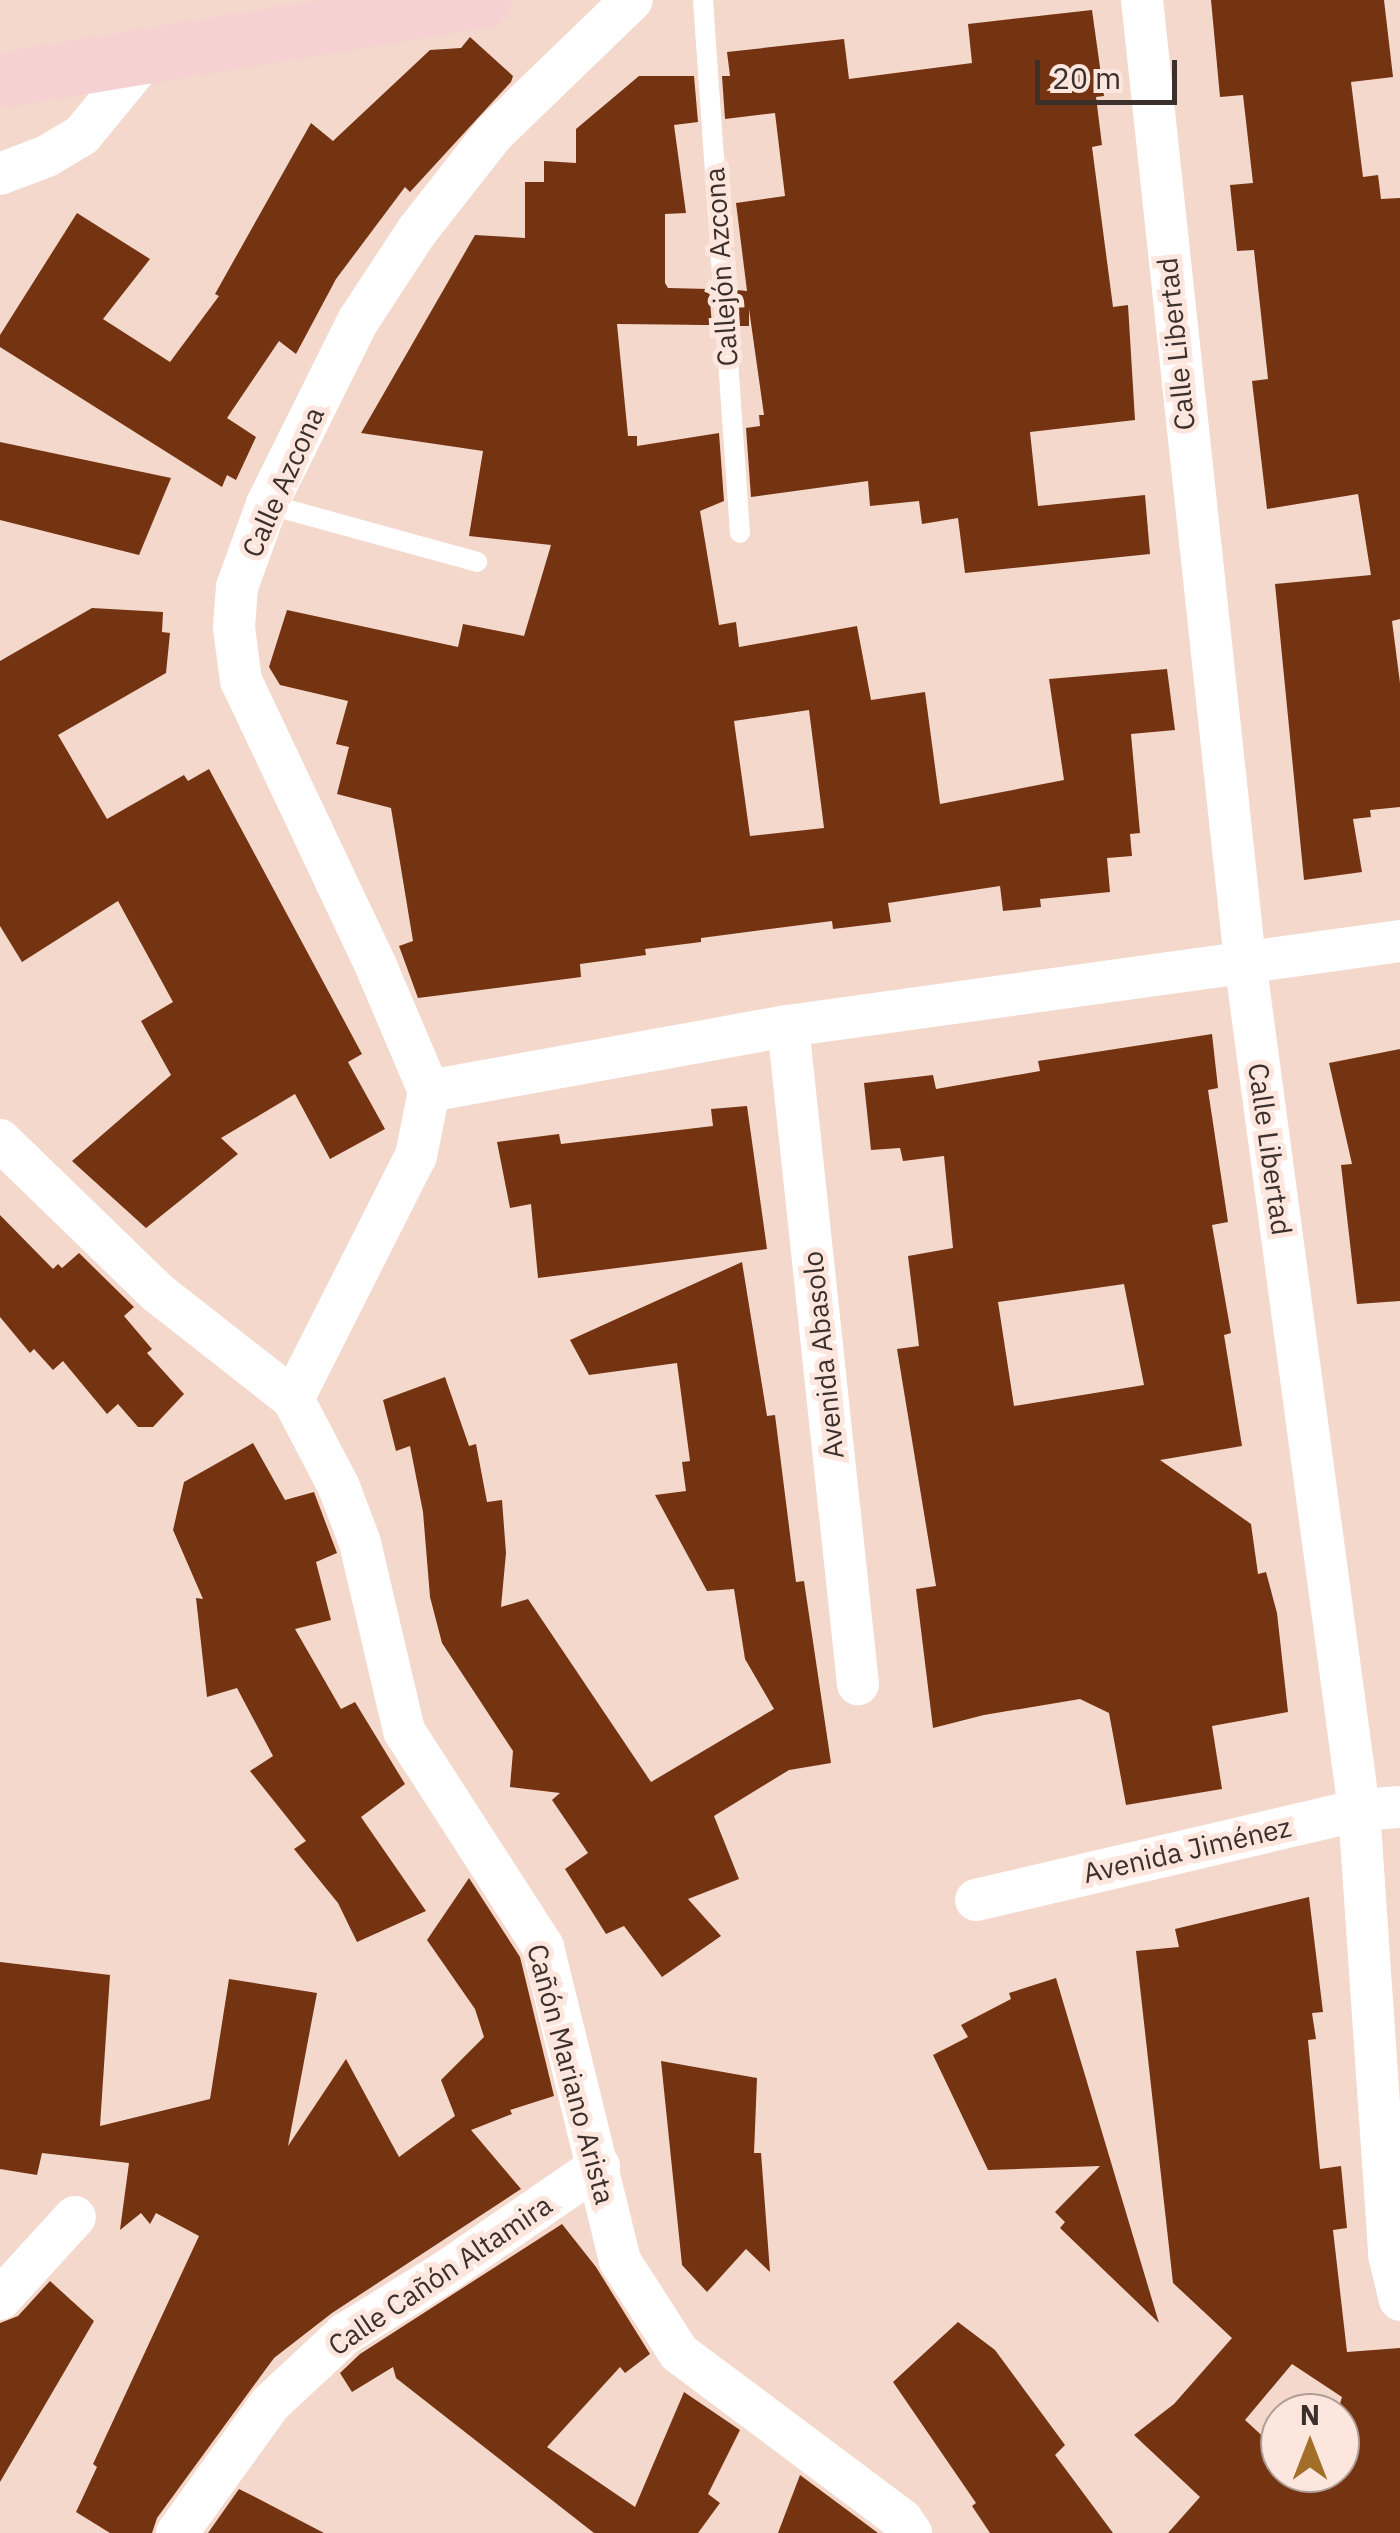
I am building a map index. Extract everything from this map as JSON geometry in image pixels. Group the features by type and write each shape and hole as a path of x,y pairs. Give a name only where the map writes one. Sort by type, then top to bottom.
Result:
{"main road":[{"path":"0,80 151,52 484,0"}],"street":[{"name":"Calle Azcona","path":"429,1092 376,966 241,680 234,628 237,587 268,504 358,322 417,232 493,134 632,0"},
{"name":"Calle Libertad","path":"1142,0 1245,961 1380,1809 1389,2255 1399,2298"},
{"path":"0,174 48,156 82,135 151,52"},
{"path":"0,1140 158,1293 293,1399 416,1156 429,1092 788,1026 1400,941"},
{"name":"Avenida Abasolo","path":"788,1026 858,1684"},
{"name":"Cañón Mariano Arista","path":"293,1399 339,1487 360,1543 404,1731 542,1948 620,2261 679,2353 902,2520 911,2533"},
{"name":"Avenida Jiménez","path":"976,1900 1380,1809"},
{"name":"Calle Cañón Altamira","path":"177,2533 270,2404 345,2334 446,2272 598,2166"},
{"path":"0,2300 75,2216"}],"lane":[{"name":"Callejón Azcona","path":"703,0 740,533"},
{"path":"268,504 477,562"}],"building":[{"path":"1211,0 1384,0 1393,77 1351,82 1363,177 1378,175 1381,199 1400,198 1400,619 1392,621 1400,683 1400,807 1370,810 1371,817 1353,819 1362,872 1304,880 1275,584 1371,575 1358,494 1267,509 1252,381 1268,379 1254,250 1237,251 1230,185 1253,183 1243,95 1220,97"},
{"path":"1092,10 1104,96 1096,97 1102,145 1092,147 1113,307 1128,305 1135,420 1030,432 1038,506 1145,495 1150,554 965,573 958,518 922,524 919,501 870,506 868,481 751,497 746,428 760,426 759,415 764,415 749,309 749,326 739,326 737,290 747,291 736,203 785,196 775,113 725,119 722,76 730,76 727,52 844,39 849,79 972,63 968,24"},
{"path":"470,37 513,76 511,82 410,192 405,187 336,279 296,354 279,341 227,418 256,437 236,480 227,475 222,487 0,347 0,335 77,213 150,259 103,319 170,362 219,296 215,294 311,123 333,141 430,50 461,48"},
{"path":"639,76 694,76 698,122 674,125 686,213 665,214 665,283 668,288 709,289 712,325 617,324 628,436 637,436 637,446 719,433 724,501 700,511 719,625 736,622 739,647 857,626 871,700 925,692 940,804 1064,780 1049,679 1167,669 1175,730 1131,734 1140,833 1130,834 1132,856 1107,858 1110,892 1040,899 1041,907 1003,911 1000,886 888,903 891,922 833,929 832,921 701,938 701,942 645,949 646,955 580,964 581,977 418,998 399,946 413,941 391,808 337,794 349,747 336,744 348,701 280,685 269,667 287,610 458,647 463,624 524,636 551,545 469,536 483,451 361,433 475,235 525,238 525,182 544,182 544,161 576,163 576,129","holes":["809,710 824,828 750,836 734,721"]},
{"path":"0,442 171,478 139,555 0,520"},
{"path":"92,608 163,612 162,632 170,633 166,673 58,735 107,819 184,775 188,781 209,769 362,1054 348,1062 385,1129 330,1159 295,1094 221,1138 238,1154 146,1228 72,1161 171,1075 141,1021 173,1002 118,901 22,962 0,926 0,661"},
{"path":"1212,1034 1218,1088 1208,1090 1228,1222 1212,1225 1231,1333 1224,1335 1242,1446 1160,1460 1251,1524 1258,1574 1266,1572 1277,1613 1288,1712 1212,1726 1222,1789 1126,1805 1109,1713 1080,1699 933,1728 916,1589 936,1586 897,1349 919,1346 908,1256 953,1248 944,1156 903,1161 900,1148 871,1150 864,1083 933,1075 936,1089 1040,1071 1038,1061","holes":["1124,1284 1144,1385 1014,1406 998,1302"]},
{"path":"1400,1049 1400,1301 1357,1304 1341,1165 1352,1164 1329,1063"},
{"path":"747,1106 767,1249 538,1278 531,1204 510,1208 497,1142 559,1134 561,1144 713,1126 711,1109"},
{"path":"0,1215 53,1269 58,1264 62,1268 79,1253 134,1307 124,1316 152,1349 147,1353 184,1394 153,1427 138,1427 118,1404 107,1414 63,1361 53,1370 34,1349 30,1353 0,1317"},
{"path":"742,1262 767,1416 775,1415 796,1582 804,1581 831,1763 789,1770 714,1816 739,1879 688,1899 721,1936 662,1977 624,1926 606,1934 565,1869 588,1853 552,1800 560,1793 510,1787 513,1751 442,1643 430,1597 423,1512 410,1446 396,1451 383,1400 445,1377 469,1446 476,1444 487,1502 502,1500 506,1553 501,1607 528,1599 651,1782 774,1709 745,1659 734,1589 707,1591 655,1495 686,1491 682,1462 690,1461 677,1363 589,1375 570,1340"},
{"path":"253,1443 285,1500 314,1492 337,1553 316,1562 331,1620 295,1629 341,1709 355,1702 405,1784 361,1817 426,1911 357,1942 338,1903 294,1849 306,1841 250,1771 273,1756 237,1688 207,1697 196,1598 203,1599 173,1530 184,1482"},
{"path":"469,1878 520,1957 554,2096 510,2110 512,2114 471,2130 521,2189 332,2313 274,2358 157,2518 152,2533 110,2533 76,2512 97,2467 93,2464 199,2236 156,2213 150,2224 141,2213 120,2230 129,2163 42,2153 37,2175 0,2169 0,1962 110,1975 100,2126 210,2099 229,1979 317,1993 288,2146 346,2059 399,2157 455,2116 441,2080 484,2037 475,2009 427,1940"},
{"path":"1309,1897 1323,2012 1312,2013 1316,2039 1308,2040 1320,2169 1341,2166 1347,2228 1333,2230 1347,2352 1400,2348 1400,2533 1168,2533 1200,2497 1134,2435 1174,2404 1232,2338 1173,2283 1136,1951 1179,1947 1175,1929"},
{"path":"1056,1978 1159,2323 1060,2228 1065,2222 1055,2212 1100,2166 988,2170 933,2055 968,2037 961,2025 1011,1999 1009,1993"},
{"path":"661,2061 757,2078 754,2153 761,2153 770,2272 746,2249 707,2292 682,2265"},
{"path":"562,2224 596,2267 650,2354 625,2373 620,2367 547,2447 635,2507 684,2392 740,2430 708,2494 720,2503 698,2533 594,2533 396,2378 393,2367 352,2392 340,2373 360,2354"},
{"path":"50,2281 94,2321 0,2482 0,2323 18,2316"},
{"path":"958,2322 995,2350 1065,2445 1055,2455 1113,2533 990,2533 972,2506 976,2503 893,2382"},
{"path":"800,2475 878,2533 778,2533"},
{"path":"239,2489 255,2497 324,2533 208,2533"}]}
